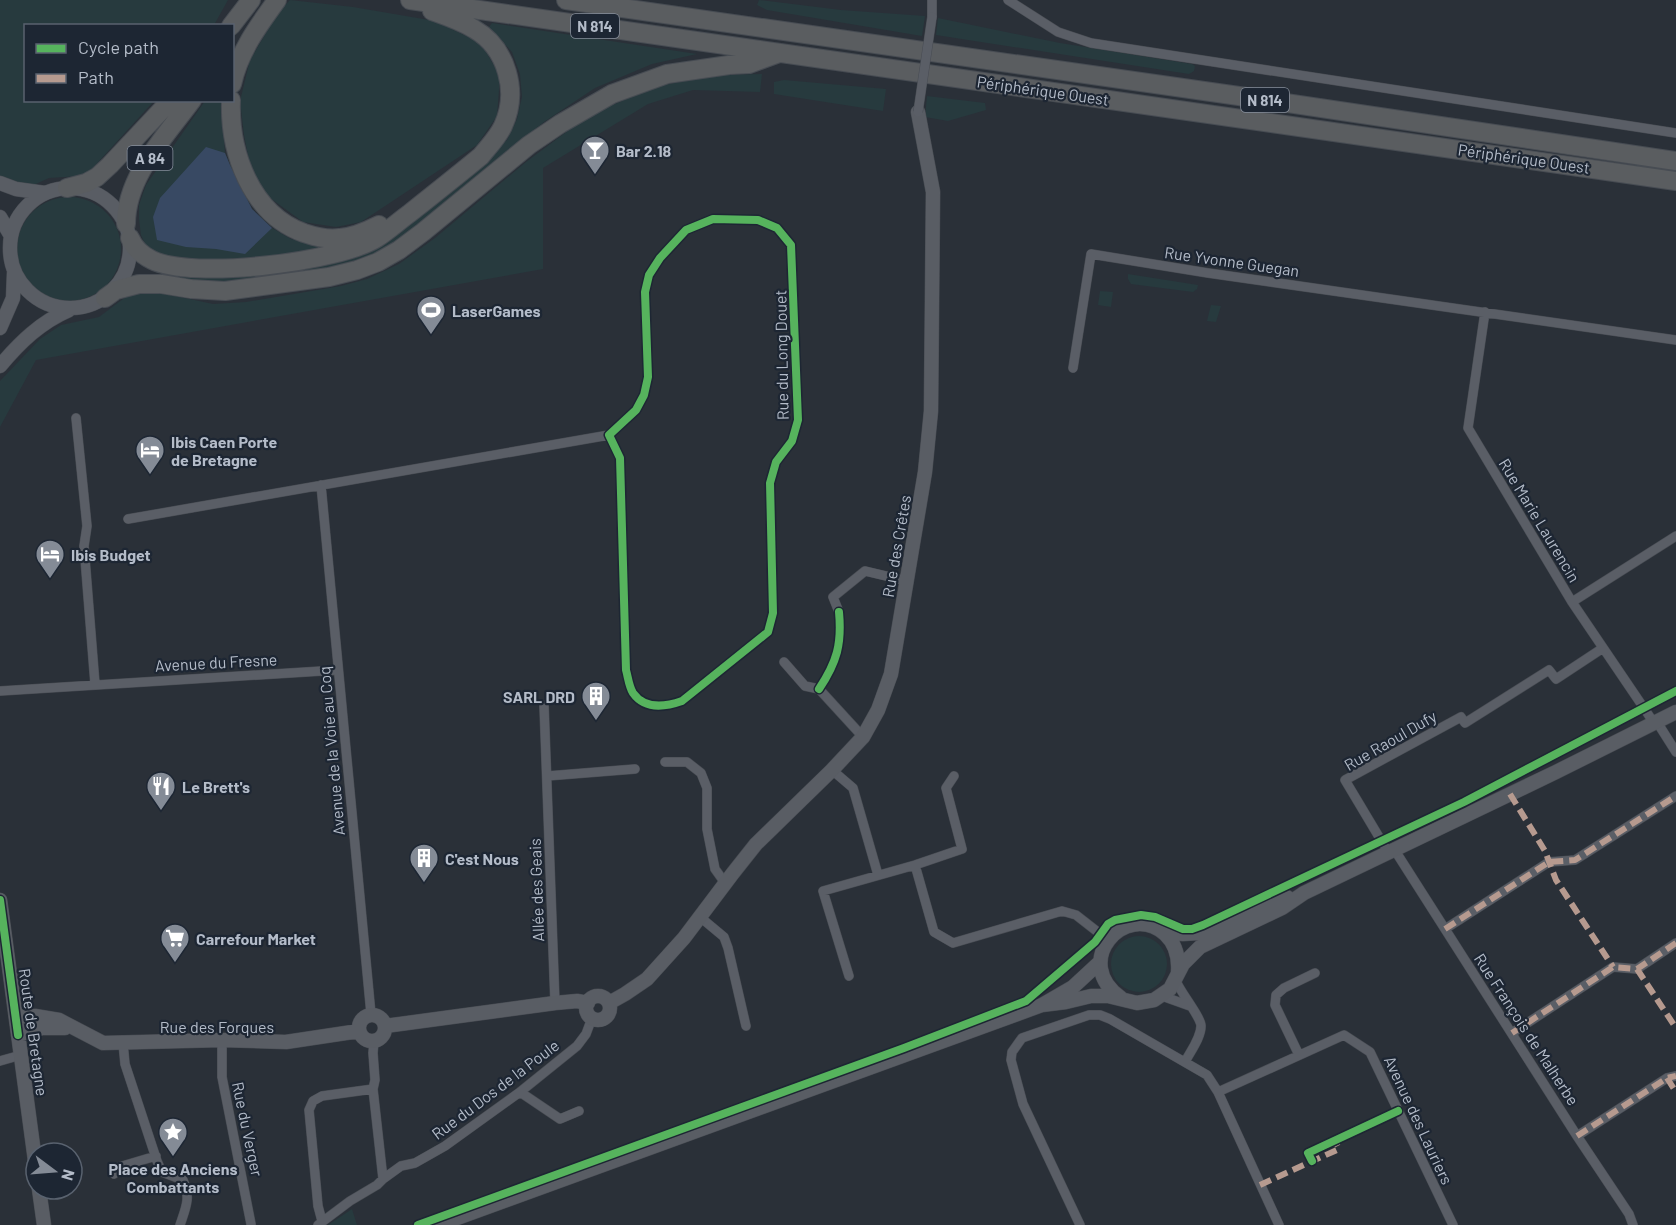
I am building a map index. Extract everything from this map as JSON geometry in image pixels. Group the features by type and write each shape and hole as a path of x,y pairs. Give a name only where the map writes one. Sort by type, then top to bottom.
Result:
{"highway":[{"path":"233,24 251,0"},
{"path":"234,45 270,0"},
{"path":"234,75 247,44 277,0"},
{"path":"128,231 140,252 153,261 184,268 231,269 294,262 351,249 377,238 481,156 494,141 503,126 507,113 510,87 501,56 492,43 476,29 403,0"},
{"name":"Périphérique Ouest","path":"410,0 1676,181"},
{"name":"Périphérique Ouest","path":"566,0 1676,161"},
{"path":"646,0 672,15"},
{"path":"105,298 116,290 139,284 225,291 319,279 357,270 378,262 399,250 529,145 612,94 667,74 749,64 781,52"},
{"name":"A 84","path":"67,188 86,183 97,177 169,102"},
{"name":"A 84","path":"128,231 126,214 134,184 155,150 191,102"},
{"path":"231,102 231,125 237,156 250,186 277,220 319,238 340,238 362,233 416,208"},
{"path":"1604,170 1676,193"}],"street":[{"path":"918,112 932,17 932,0"},
{"path":"1008,0 1058,32 1091,43 1676,133"},
{"name":"Rue des Crêtes","path":"609,1002 626,994 647,979 700,917 756,844 832,770 863,736 878,710 891,674 925,472 931,411 933,192 918,112"},
{"path":"0,183 16,189 45,193"},
{"path":"0,328 13,298 14,271 10,253 11,236 23,210 33,200 45,193 67,188 85,190 102,196 120,213 128,231 131,252 129,265 115,289 105,298 83,308 57,308 37,298 21,284 14,271"},
{"path":"0,217 11,236"},
{"name":"Rue du Long Douet","path":"713,219 758,220 777,228 791,245 798,420 792,441 776,462 770,483 773,612 768,632 682,701 665,707 645,704 632,692 626,669 620,458 609,435 636,410 644,395 648,377 645,292 649,274 660,258 686,230 713,219"},
{"name":"Rue Yvonne Guegan","path":"1073,368 1091,254 1485,312"},
{"path":"0,366 15,348 36,329 71,309"},
{"path":"1485,312 1676,339"},
{"name":"Rue Marie Laurencin","path":"1485,312 1468,428 1572,602 1656,723"},
{"path":"76,418 87,526 84,546 96,684"},
{"path":"128,519 609,435"},
{"name":"Avenue de la Voie au Coq","path":"321,485 371,1014"},
{"path":"1572,602 1676,536"},
{"path":"839,612 833,597 865,571 907,581"},
{"name":"Rue Raoul Dufy","path":"1391,851 1346,780 1461,717 1465,723 1550,670 1556,679 1603,648"},
{"path":"784,662 805,686 819,689 863,736"},
{"name":"Avenue du Fresne","path":"0,691 338,670"},
{"name":"Allée des Geais","path":"544,705 555,1003"},
{"path":"1042,1005 1091,996 1108,996 1137,1003 1154,1000 1170,988 1190,955 1200,947 1282,908 1304,893 1676,712"},
{"path":"1656,723 1676,752"},
{"path":"665,762 687,762 701,773 707,788 706,829 716,869 725,882"},
{"path":"547,776 635,770"},
{"path":"832,770 853,788 878,875"},
{"path":"849,976 823,891 962,849 945,788 954,776"},
{"path":"1445,929 1549,862 1575,860 1676,796"},
{"name":"Rue François de Malherbe","path":"1391,851 1512,1032 1634,1225"},
{"path":"915,865 934,932 953,943 1062,911 1076,915 1108,940"},
{"path":"1121,998 1105,984 1100,962 1108,940 1123,928 1143,924 1161,931 1198,933 1276,900 1304,893"},
{"name":"Route de Bretagne","path":"0,900 32,1141"},
{"path":"700,917 724,937 746,1026"},
{"path":"1161,931 1174,945 1179,963 1176,976 1190,1006 1198,1015 1201,1025 1185,1062"},
{"path":"1512,1032 1613,967 1637,969 1676,944"},
{"path":"438,1225 1042,1005 1073,987 1100,962"},
{"path":"1299,1055 1275,1005 1276,994 1315,973"},
{"path":"598,996 609,1002 610,1010 600,1019 592,1018 587,1010 591,999 598,996"},
{"path":"1162,996 1190,1006"},
{"path":"385,1026 555,1003 577,1001 588,1003"},
{"path":"371,1014 381,1018 385,1026 381,1037 374,1041 365,1039 359,1031 361,1020 371,1014"},
{"path":"1080,1225 1023,1104 1011,1060 1012,1052 1022,1038 1089,1014 1110,1019 1207,1075 1218,1092 1279,1225"},
{"name":"Rue des Forques","path":"16,1017 35,1016 59,1020 103,1043 222,1040 286,1042 359,1031"},
{"name":"Rue du Dos de la Poule","path":"320,1223 377,1185 400,1166 415,1163 445,1146 520,1092 577,1046 586,1034 592,1018"},
{"name":"Rue des Forques","path":"18,1035 52,1027 78,1030"},
{"name":"Avenue des Lauriers","path":"1218,1092 1344,1035 1370,1052 1453,1225"},
{"name":"Rue du Verger","path":"222,1040 222,1077 252,1224"},
{"path":"374,1041 375,1080 373,1089 383,1179"},
{"path":"123,1043 125,1064 162,1172 183,1180 185,1185 189,1198 180,1225"},
{"path":"0,1061 21,1055"},
{"path":"1577,1136 1667,1078 1676,1076"},
{"path":"320,1223 309,1110 313,1101 322,1096 373,1089"},
{"path":"520,1092 560,1119 579,1111"},
{"path":"114,1174 119,1167 156,1156"},
{"path":"380,1156 400,1166"},
{"path":"41,1201 44,1225"}],"green space":[{"path":"0,0 228,0 215,24 24,24 24,102 153,102 91,170 81,176 49,178 29,187 0,176"},
{"path":"290,0 353,7 435,21 481,43 500,76 497,116 477,145 361,222 336,227 303,222 266,195 250,165 240,101 250,60 277,14"},
{"path":"759,0 841,10 925,16 922,36 767,10 757,5"},
{"path":"938,18 1060,43 1195,66 1194,71 1189,74 936,35"},
{"path":"492,23 697,54 652,64 595,88 544,122 394,245 346,267 244,283 184,280 171,277 175,272 381,241 507,140 517,119 522,97 520,74 512,52 489,27"},
{"path":"762,74 760,92 693,90 648,104 543,168 543,269 36,360 0,427 0,381 40,339 61,325 99,317 127,296 145,292 162,293 213,304 246,302 341,286 367,279 399,264 435,238 526,162 573,127 610,106 658,86 718,75"},
{"path":"784,80 886,89 883,111 774,94 774,82"},
{"path":"927,96 985,103 986,110 948,121 925,117"},
{"path":"204,102 221,102 225,153 252,209 272,228 291,239 328,247 284,257 189,263 148,250 141,235 139,219 139,205 146,185"},
{"path":"69,197 89,201 106,212 117,229 121,249 117,269 106,286 89,297 69,301 49,297 32,286 21,269 17,249 21,229 32,212 49,201"},
{"path":"1128,274 1198,285 1193,292 1131,284"},
{"path":"1100,291 1113,292 1111,307 1098,305"},
{"path":"1211,305 1221,306 1216,322 1207,321"},
{"path":"1133,936 1145,936 1155,940 1163,948 1167,964 1163,980 1155,988 1145,992 1133,992 1123,988 1115,980 1111,970 1111,958 1115,948 1123,940"},
{"path":"352,1209 357,1225 328,1225"}],"water":[{"path":"206,147 225,153 252,209 272,228 245,254 186,247 157,240 153,217 160,198"}],"marked path":[{"path":"1510,794 1545,851 1556,880 1613,967"},
{"path":"1445,929 1549,862 1575,860 1676,796"},
{"path":"1512,1033 1613,967 1637,969 1676,943"},
{"path":"1637,969 1676,1028"},
{"path":"1577,1136 1667,1078 1676,1076"},
{"path":"1667,1078 1676,1092"},
{"path":"1260,1185 1339,1149 1335,1141"}],"cycle path":[{"path":"713,219 758,220 777,228 791,245 798,420 792,441 776,462 770,483 773,613 768,632 682,701 656,706 643,702 633,693 626,670 620,458 609,435 636,410 644,395 648,377 645,292 649,275 660,258 686,230 713,219"},
{"path":"819,689 837,652 840,634 839,612"},
{"path":"418,1225 904,1048 1026,1001 1095,942 1108,924 1115,920 1141,915 1155,917 1183,929 1203,925 1464,802 1676,691"},
{"path":"0,900 18,1035"},
{"path":"1312,1161 1308,1153 1398,1111"}],"place":[{"name":"Bar 2.18","path":"595,176"},
{"name":"LaserGames","path":"431,336"},
{"name":"Ibis Caen Porte de Bretagne","path":"150,476"},
{"name":"Ibis Budget","path":"50,580"},
{"name":"SARL DRD","path":"596,722"},
{"name":"Le Brett's","path":"161,812"},
{"name":"C'est Nous","path":"424,884"},
{"name":"Carrefour Market","path":"175,964"},
{"name":"Place des Anciens Combattants","path":"173,1158"}]}
